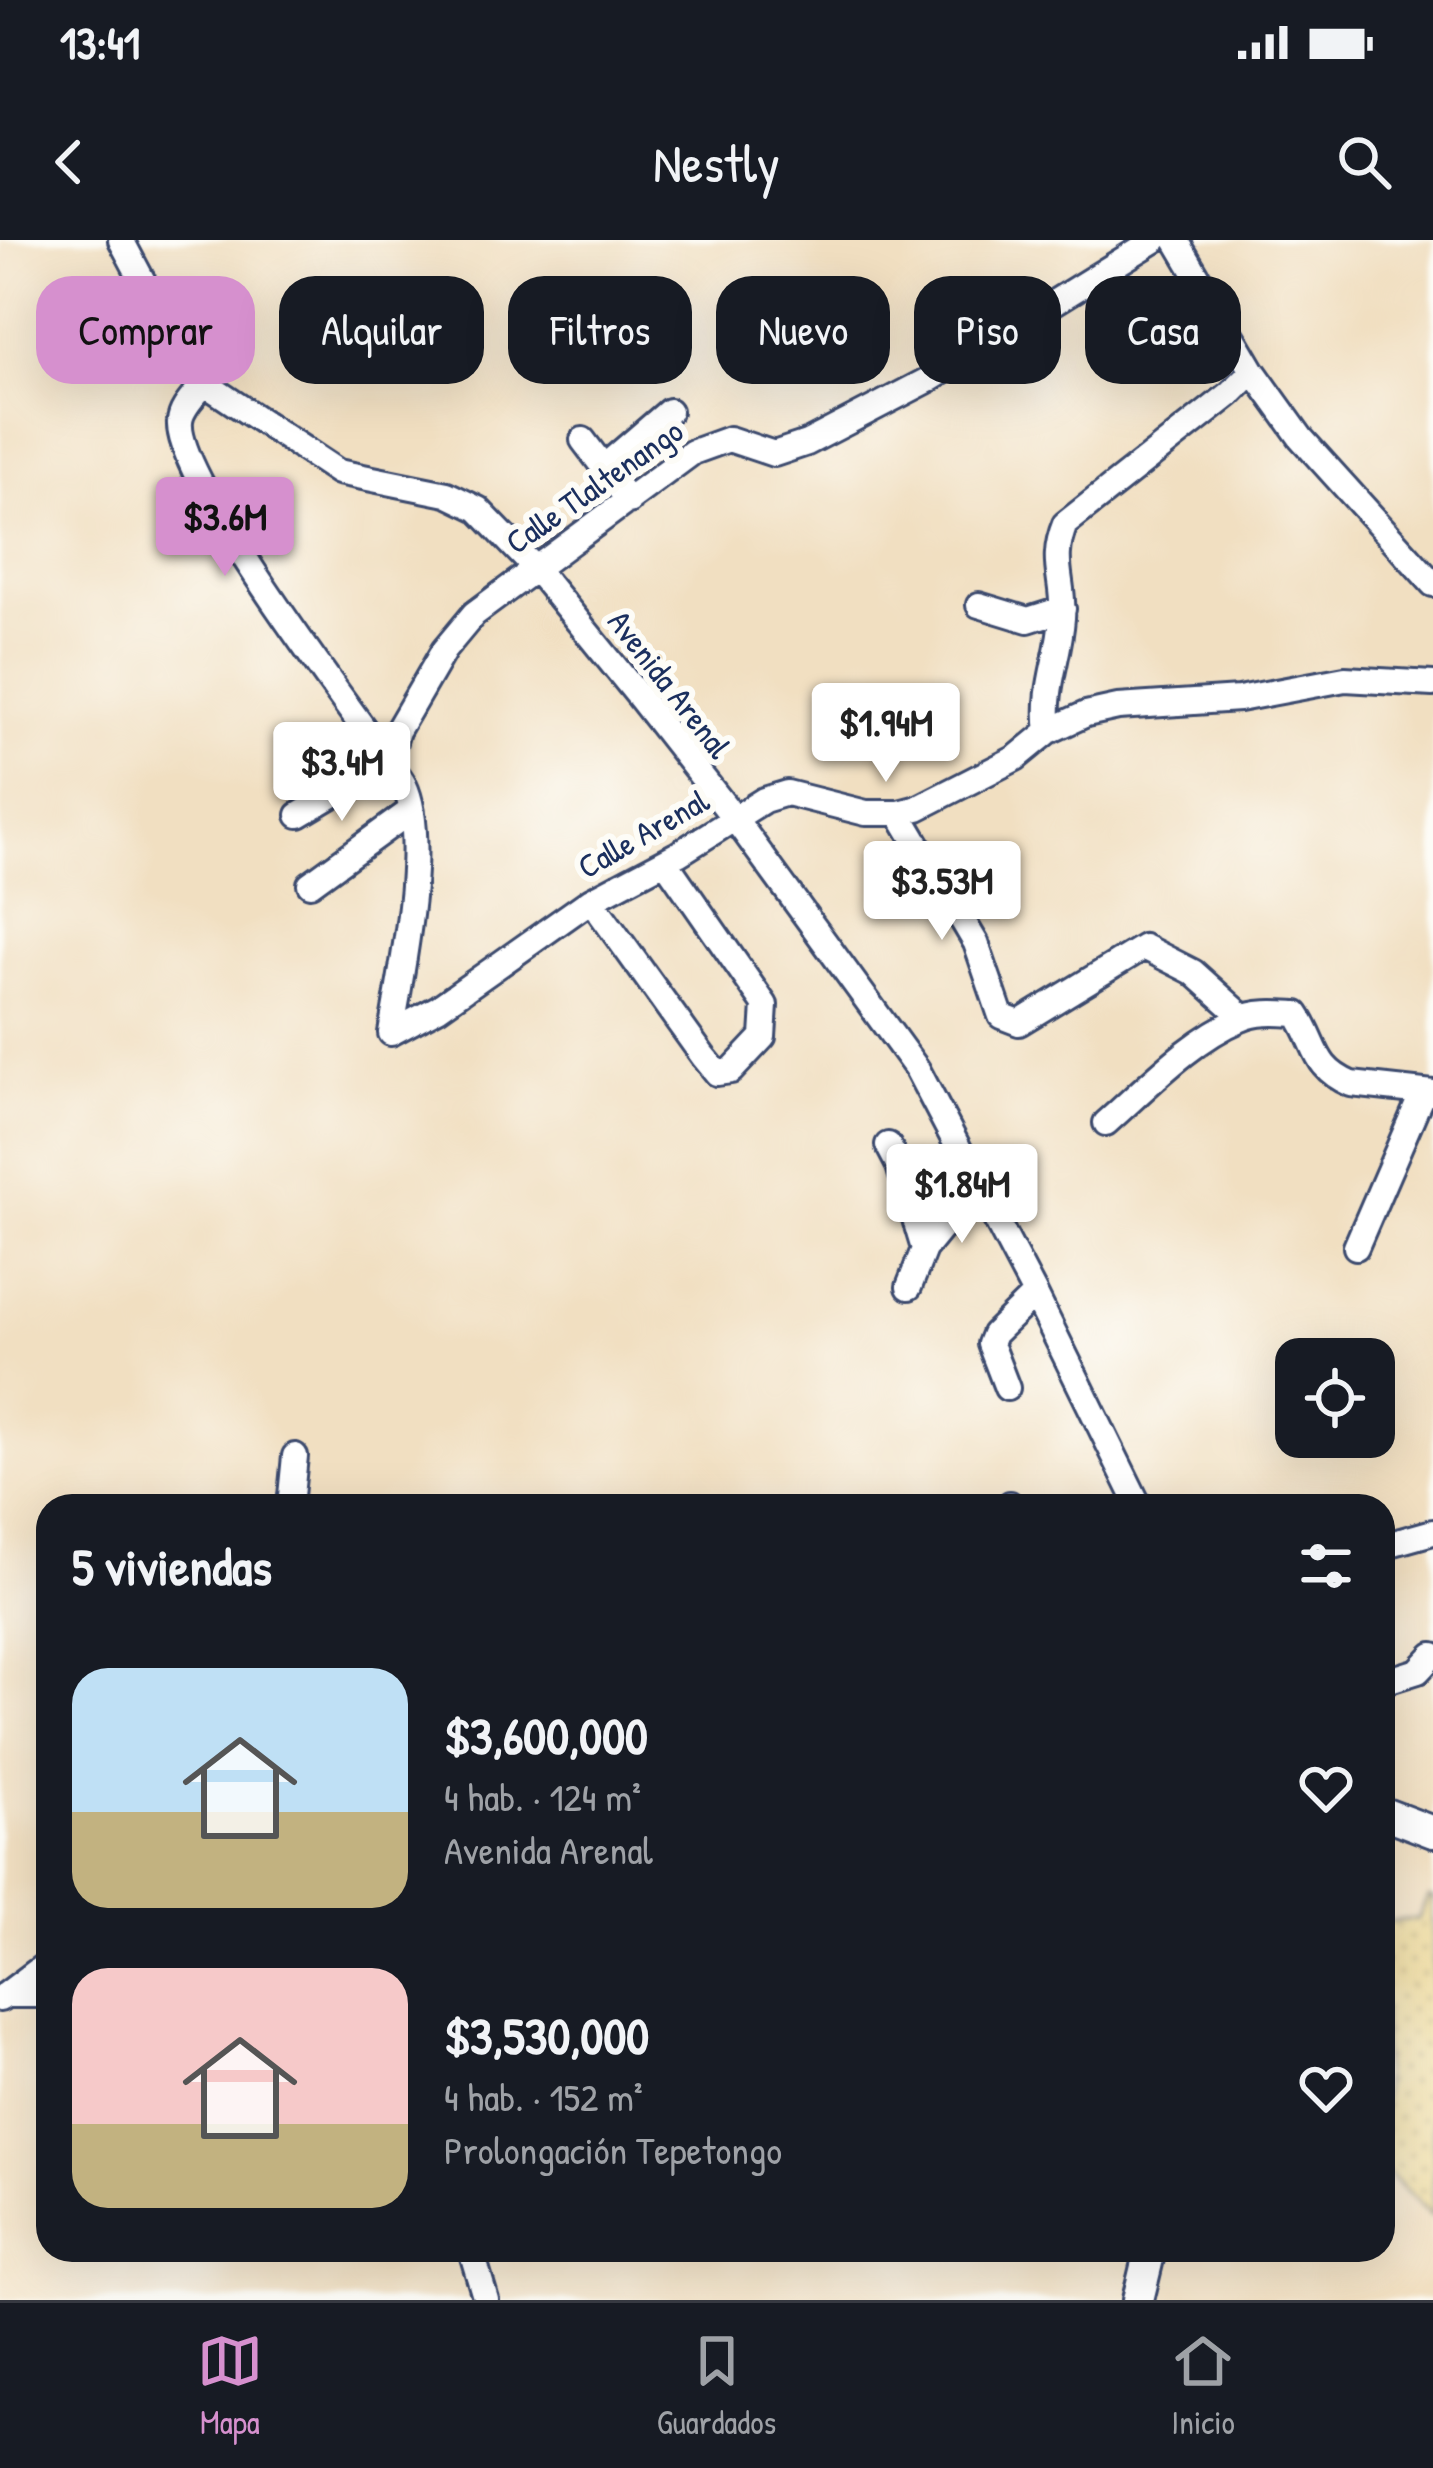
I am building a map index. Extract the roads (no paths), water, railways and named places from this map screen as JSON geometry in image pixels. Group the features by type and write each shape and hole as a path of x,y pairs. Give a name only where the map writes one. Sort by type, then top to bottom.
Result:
{"main road":[{"path":"1395,1818 1433,1832"},
{"path":"1138,2300 1147,2262"}],"street":[{"name":"Avenida Arenal","path":"121,240 140,276"},
{"name":"Calle Tlaltenango","path":"388,761 397,731 444,650 474,614 693,452 729,440 774,454 807,443 949,368 1155,240"},
{"path":"1176,240 1253,371 1301,438 1433,584"},
{"path":"1049,731 1045,703 1063,610 1056,547 1065,524 1253,371"},
{"path":"203,384 183,411 179,425 189,466 309,655 406,787 410,812 310,884"},
{"name":"Avenida Arenal","path":"206,384 338,472 447,494 478,509 535,567 735,819 917,1070 1035,1294 1132,1494"},
{"path":"605,466 669,411"},
{"path":"583,440 629,501"},
{"path":"979,605 1028,620 1063,610"},
{"path":"1243,1017 1193,973 1144,947 1019,1023 1001,1016 976,943 899,813 1016,758 1049,731 1086,714 1118,707 1240,699 1345,679 1433,684"},
{"path":"299,814 388,761"},
{"name":"Calle Arenal","path":"410,812 407,954 391,1033 438,1008 591,900 764,800 787,793 883,816 899,813"},
{"path":"591,900 703,1056 717,1073 730,1071 763,1037 764,1005 665,861"},
{"path":"1106,1123 1203,1040 1243,1017 1297,1014 1328,1073 1351,1084 1428,1093 1356,1247"},
{"path":"888,1145 924,1249"},
{"path":"909,1287 924,1249 978,1183"},
{"path":"1007,1388 989,1344 1035,1294"},
{"path":"291,1494 295,1456"},
{"path":"1395,1543 1433,1532"},
{"path":"1395,1678 1418,1671 1433,1655"},
{"path":"3,1997 36,1972"},
{"path":"3,1997 36,1996"},
{"path":"475,2262 486,2300"}]}
